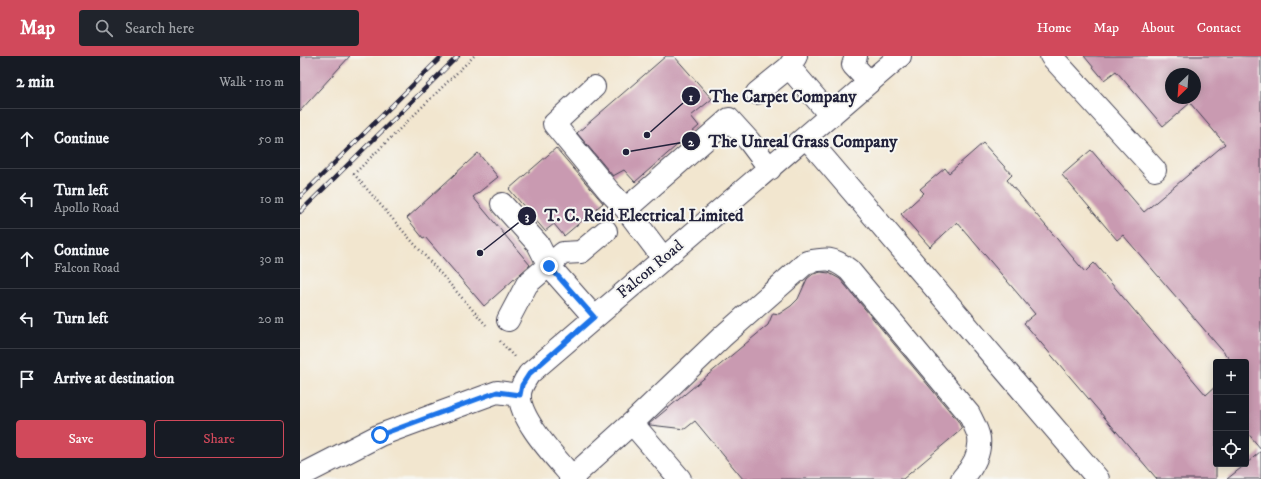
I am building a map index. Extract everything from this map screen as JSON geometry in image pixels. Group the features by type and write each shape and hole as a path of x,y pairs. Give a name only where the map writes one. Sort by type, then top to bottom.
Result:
{"street":[{"path":"856,56 853,64 869,82"},
{"name":"Falcon Road","path":"529,374 900,56"},
{"path":"1052,56 1155,170"},
{"path":"757,93 792,61 831,116"},
{"path":"594,88 554,124 609,191 626,209 664,258"},
{"path":"626,209 729,119 749,141 770,169"},
{"path":"806,137 1098,479"},
{"path":"502,204 538,244 549,266 594,317"},
{"path":"498,329 527,284 562,253 581,252 606,231"},
{"path":"529,374 522,385 520,395 522,407 526,417 535,431 572,478 722,337 807,262 822,259 837,261 849,270 970,414 979,438 979,454 970,470 962,479"},
{"path":"300,476 380,435 497,392 520,395"},
{"path":"632,423 680,479"}],"path":[{"path":"474,56 354,174 432,263 498,329 529,374"}],"building":[{"path":"300,56 350,56 300,111"},
{"path":"666,56 674,56 712,99 691,116 699,126 635,182 624,170 613,176 577,133"},
{"path":"1084,56 1261,56 1261,449 1249,435 1249,359 1229,359 1123,235 1117,240 1062,175 1091,150 1144,212 1225,144 1191,104 1201,104 1201,68 1165,68 1165,104 1189,104 1163,126 1116,71 1104,80"},
{"path":"983,143 1012,175 1007,180 1085,272 1094,263 1206,395 1213,389 1213,467 1216,467 1216,479 1157,479 1024,323 1035,314 957,222 930,247 901,214 924,193 920,189 945,168 949,173"},
{"path":"556,148 603,203 564,236 554,224 545,231 509,189"},
{"path":"478,153 498,177 473,197 530,265 484,306 407,218"},
{"path":"821,272 829,273 840,279 958,421 962,429 903,479 743,479 695,421 685,429 649,424 768,325 773,313 779,314 791,306 798,299 807,279 813,274"},
{"path":"1261,451 1261,479 1227,479 1242,467 1249,467 1249,461"}],"railway":[{"path":"300,197 442,56"},
{"path":"300,212 458,56"}],"place":[{"name":"The Carpet Company","path":"647,135"},
{"name":"The Unreal Grass Company","path":"626,152"},
{"name":"T. C. Reid Electrical Limited","path":"480,253"}],"route":[{"path":"380,435 497,392 520,395 522,385 529,374 594,317 549,266"}]}
